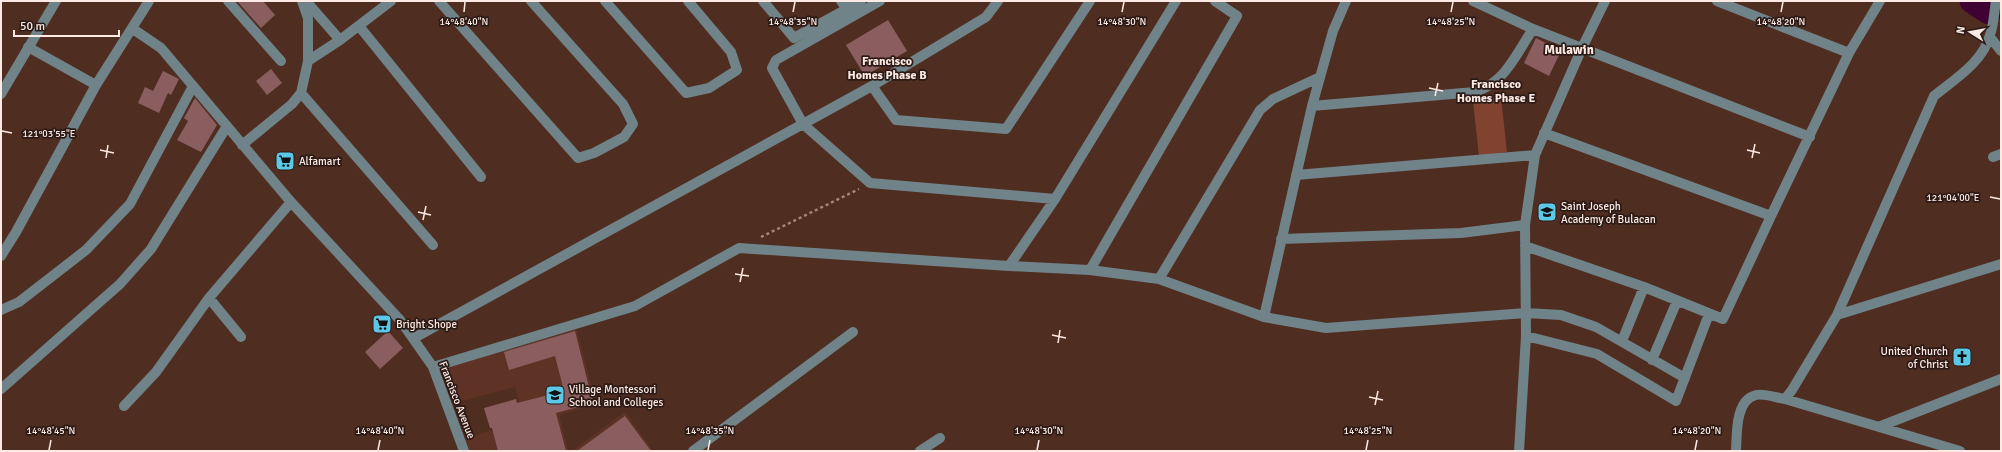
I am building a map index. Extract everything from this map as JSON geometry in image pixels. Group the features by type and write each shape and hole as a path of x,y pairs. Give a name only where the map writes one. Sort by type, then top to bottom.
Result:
{"street":[{"path":"1,94 56,1"},
{"path":"1,256 16,232 96,85 133,29 149,1"},
{"path":"228,1 280,61"},
{"path":"242,145 292,104 301,93 308,61 308,18 302,1"},
{"path":"306,1 340,40"},
{"path":"308,61 340,40 391,1"},
{"path":"439,1 578,158 594,153 624,137 633,124 623,104 531,1"},
{"path":"605,1 686,93 709,88 737,70 731,52 688,1"},
{"path":"763,1 794,38 844,5 861,1"},
{"path":"880,1 776,60 772,68 803,124 870,183 1055,199"},
{"path":"414,338 872,86 986,17 998,1"},
{"path":"872,86 896,120 1006,129 1090,1"},
{"path":"1009,266 1055,199 1176,1"},
{"path":"1090,270 1237,16 1215,1"},
{"path":"1264,316 1312,106 1333,31 1346,1"},
{"path":"1473,1 1533,29 1810,137"},
{"path":"1519,451 1526,336 1526,225 1535,155 1582,48 1605,1"},
{"path":"1717,1 1849,53"},
{"path":"1525,246 1644,287 1723,319 1849,53 1880,1"},
{"path":"1784,399 1792,390 1837,315 1934,96 1960,76 1979,57 1990,37 1996,1"},
{"path":"359,26 481,176"},
{"name":"Francisco Avenue","path":"133,29 161,48 291,202 400,320 433,367 464,451"},
{"path":"1312,106 1475,92 1489,88 1501,78 1533,29"},
{"path":"1990,37 2001,51"},
{"path":"28,47 96,85"},
{"path":"1159,279 1260,110 1272,99 1320,77"},
{"path":"1,310 19,302 86,250 130,204 193,86"},
{"path":"301,93 433,245"},
{"path":"1,389 120,284 151,249 227,126"},
{"path":"1544,133 1771,216"},
{"path":"1296,175 1535,155"},
{"path":"124,406 156,372 209,298 291,202"},
{"path":"1281,240 1462,232 1526,225"},
{"path":"433,367 635,306 739,248 1090,270 1159,279 1264,316 1326,328 1526,313 1561,315 1596,327 1685,378"},
{"path":"1837,315 2001,264"},
{"path":"1622,341 1644,287"},
{"path":"209,298 241,337"},
{"path":"1652,360 1676,301"},
{"path":"1526,336 1597,354 1676,401 1709,314"},
{"path":"693,451 853,332"},
{"path":"1881,426 2001,379"},
{"path":"1736,451 1739,415 1745,402 1757,395 1784,399 1881,426 1960,451"},
{"path":"920,451 940,438"}],"path":[{"path":"760,238 870,183"}],"shaded area":[{"path":"1501,97 1507,152 1479,156 1473,101"},
{"name":"Village Montessori School and Colleges","path":"576,327 596,404 559,415 568,451 470,451 465,438 524,421 515,387 454,403 442,365"},
{"name":"Village Montessori School and Colleges","path":"625,412 653,451 572,451"}],"building":[{"path":"237,1 263,1 275,15 261,28"},
{"path":"888,20 907,51 865,76 846,45"},
{"path":"1536,38 1561,51 1549,76 1524,63"},
{"path":"271,69 282,83 267,95 256,81"},
{"path":"163,71 179,79 171,95 168,93 159,113 138,103 145,87 153,91"},
{"path":"195,98 217,125 201,152 177,140 188,121 184,118"},
{"path":"388,331 403,348 380,369 365,352"},
{"path":"575,331 593,403 556,413 566,451 498,451 492,428 490,428 484,408 516,399 517,403 564,391 555,356 509,370 504,352"},
{"name":"Village Montessori School and Colleges","path":"625,416 651,451 577,451"}],"waterway":[{"path":"1972,1 1989,12"}],"place":[{"name":"Alfamart","path":"285,161"},
{"name":"Saint Joseph Academy of Bulacan","path":"1547,212"},
{"name":"Bright Shope","path":"382,324"},
{"name":"United Church of Christ","path":"1962,357"},
{"name":"Village Montessori School and Colleges","path":"555,395"}],"district":[{"name":"Mulawin","path":"1569,50"},
{"name":"Francisco Homes Phase B","path":"887,68"},
{"name":"Francisco Homes Phase E","path":"1496,91"}]}
